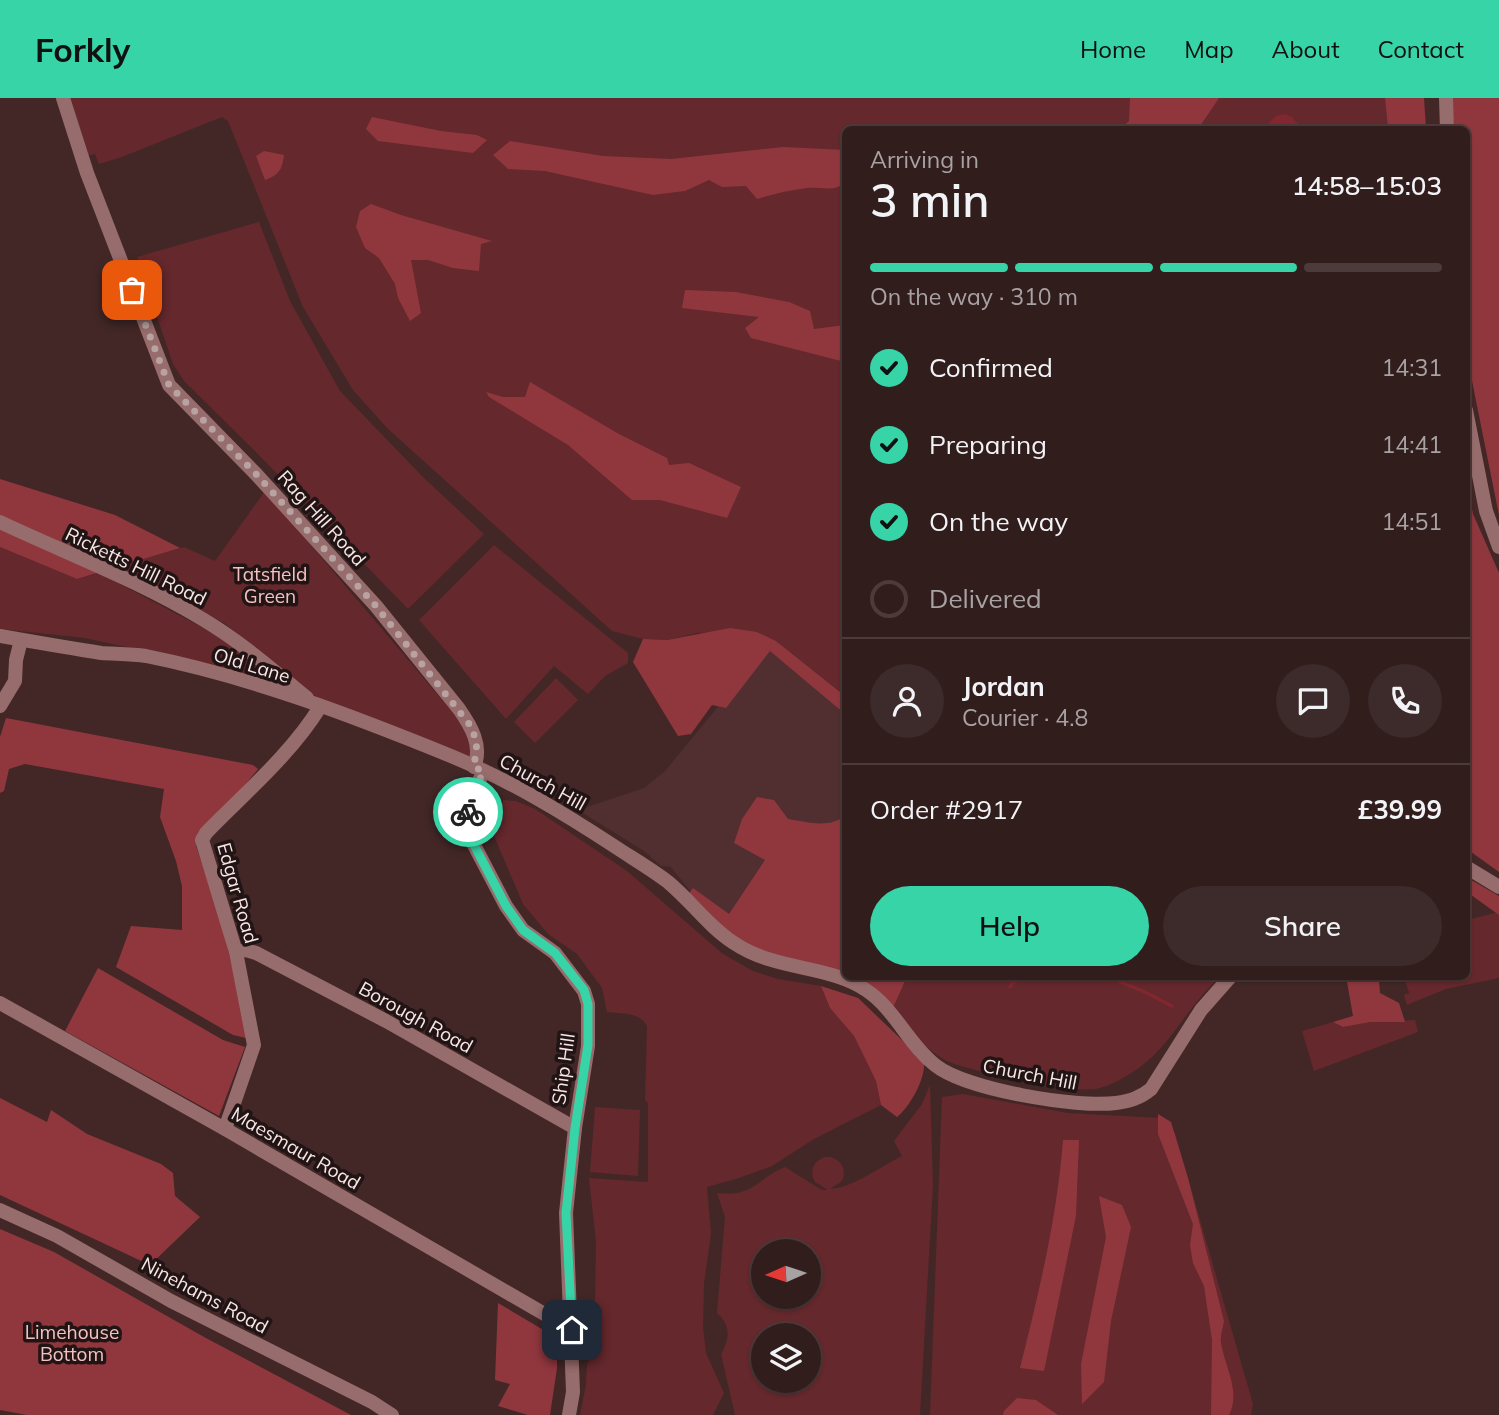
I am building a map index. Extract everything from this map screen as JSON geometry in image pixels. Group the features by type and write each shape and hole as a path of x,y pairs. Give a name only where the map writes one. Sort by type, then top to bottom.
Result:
{"street":[{"name":"Rag Hill Road","path":"62,98 87,173 169,385 256,474 367,596 459,709 477,742 478,769"},
{"path":"1446,98 1447,126"},
{"path":"1470,430 1486,511 1499,547"},
{"name":"Ricketts Hill Road","path":"0,522 173,602 205,620 233,638 318,706"},
{"name":"Old Lane","path":"0,636 105,653 144,656 246,681 318,706 478,769"},
{"path":"0,706 15,681 21,640"},
{"name":"Edgar Road","path":"225,1129 254,1045 236,952 202,840 300,734 318,706"},
{"name":"Church Hill","path":"478,769 536,797 652,872 680,892 734,944 767,960 842,979"},
{"name":"Ship Hill","path":"478,769 468,811 467,826 473,843 506,906 523,930 555,953 584,990 588,1004 588,1045 575,1128 566,1213 573,1392 569,1415"},
{"path":"1470,869 1499,887"},
{"name":"Borough Road","path":"236,952 246,950 256,953 323,987 575,1128"},
{"name":"Church Hill","path":"844,980 866,989 883,1004 913,1043 937,1067 983,1086 1083,1104 1112,1104 1140,1097 1151,1089 1201,1010 1227,980"},
{"name":"Maesmaur Road","path":"0,1003 225,1129 572,1330"},
{"name":"Ninehams Road","path":"0,1210 57,1236 171,1301 372,1402 391,1415"}],"shaded area":[{"path":"1284,114 1292,117 1298,126 1266,126 1276,116"},
{"path":"769,645 842,708 842,821 769,858 729,918 690,891 671,867 661,866 644,851 578,810 644,788 665,771"}],"green space":[{"path":"70,98 1385,98 1388,126 842,126 842,694 776,641 757,632 697,633 667,640 643,639 612,631 387,428 353,390 303,307 228,121 222,117 99,164 95,154 88,156"},
{"path":"1130,98 1219,98 1200,126 1123,126 1129,121"},
{"path":"1385,98 1424,98 1426,126 1388,126"},
{"path":"1451,98 1499,98 1499,515 1470,371 1470,126 1454,126"},
{"path":"372,117 441,131 477,135 487,140 473,153 378,141 366,129"},
{"path":"510,141 603,156 671,159 783,147 842,150 842,185 782,192 757,199 746,186 722,187 709,180 685,191 653,195 545,171 508,169 493,155"},
{"path":"264,151 284,155 279,171 265,180 256,156"},
{"path":"371,204 492,241 481,244 479,271 453,268 428,260 411,260 421,313 410,321 398,298 395,284 379,258 365,248 356,227 360,211"},
{"path":"259,222 290,301 340,391 424,478 484,534 408,609 184,381 173,364 137,257"},
{"path":"685,290 736,292 789,302 810,311 814,329 842,325 842,361 751,338 745,328 759,317 682,308"},
{"path":"530,382 619,434 667,458 669,465 689,463 741,487 727,518 660,500 632,500 568,445 489,397 486,392 503,397 525,397"},
{"path":"0,479 115,515 180,548 77,579 0,547"},
{"name":"Tatsfield Green","path":"265,491 460,721 471,742 470,760 318,698 224,623 115,567 184,547 215,561"},
{"path":"1470,499 1473,514 1499,573 1499,872 1470,851"},
{"path":"494,545 628,653 628,663 605,676 588,694 554,666 506,719 419,620"},
{"name":"Tatsfield Green","path":"0,547 77,579 99,573 230,642 295,694 163,655 85,638 0,629"},
{"path":"730,628 757,632 776,641 842,694 842,711 770,651 726,708 712,705 691,734 678,736 633,662 643,639 667,640"},
{"path":"556,678 578,700 535,743 514,722"},
{"path":"6,718 253,765 258,769 226,808 198,833 196,846 220,917 237,986 246,1038 233,1035 116,967 131,926 182,930 182,886 160,817 164,789 25,764 9,769 4,791 0,793 0,737"},
{"path":"757,797 774,800 788,819 826,823 842,817 842,973 745,948 687,896 693,888 729,914 765,860 734,843 742,819"},
{"path":"503,800 516,801 535,809 627,871 723,954 753,971 778,979 821,986 830,1008 854,1036 876,1081 881,1105 814,1139 772,1166 707,1187 711,1234 704,1283 703,1327 706,1353 724,1393 713,1415 580,1415 587,1365 592,1351 595,1308 596,1242 589,1178 648,1182 648,1103 645,1100 647,1026 635,1016 607,1012 602,988 577,954 548,934 523,904 491,829 491,819 501,808"},
{"path":"1470,879 1499,896 1499,915 1470,894"},
{"path":"1499,912 1499,978 1446,989 1407,1005 1404,995 1409,993 1405,980 1470,980 1470,919"},
{"path":"98,968 223,1040 245,1047 219,1116 65,1031"},
{"path":"854,980 906,980 893,1008"},
{"path":"906,980 1217,980 1151,1058 1124,1077 1096,1089 1066,1088 957,1065 930,1050 893,1008"},
{"path":"1347,980 1379,980 1380,993 1399,1003 1405,1022 1371,1022 1343,1027 1333,1022 1353,1016"},
{"path":"821,986 858,998 924,1061 916,1092 897,1117 881,1105 876,1081 854,1036 830,1008"},
{"path":"1415,1020 1418,1032 1314,1071 1302,1031 1333,1022 1343,1027 1371,1022"},
{"path":"930,1085 933,1185 920,1415 735,1415 721,1354 728,1332 725,1322 717,1313 725,1217 717,1193 730,1194 747,1190 785,1167 822,1190 828,1190 815,1182 812,1174 815,1164 825,1157 834,1158 843,1167 842,1181 830,1189 839,1187 858,1181 902,1156 894,1141 922,1104"},
{"path":"963,1094 1068,1113 1161,1118 1175,1133 1253,1404 1251,1415 930,1415 942,1097"},
{"path":"0,1098 47,1122 51,1110 87,1134 161,1164 173,1173 175,1196 200,1217 150,1265 0,1195"},
{"path":"595,1107 640,1110 638,1176 590,1172"},
{"path":"1158,1114 1171,1122 1224,1321 1221,1343 1233,1388 1229,1415 1211,1415 1212,1340 1204,1286 1193,1263 1190,1245 1193,1224 1158,1134"},
{"path":"1063,1140 1079,1140 1076,1216 1044,1371 1020,1368 1052,1226"},
{"path":"1099,1196 1122,1205 1131,1227 1111,1321 1104,1382 1082,1404 1081,1364 1106,1237"},
{"name":"Limehouse Bottom","path":"0,1229 54,1252 204,1337 351,1415 27,1415 0,1410"},
{"path":"498,1303 557,1338 557,1368 550,1415 528,1415 498,1406 510,1384 495,1380"},
{"path":"1017,1398 1036,1400 1058,1415 1003,1415"}],"waterway":[{"path":"1010,987 1017,980"},
{"path":"1116,980 1172,1006"}],"way so far":[{"path":"132,290 169,385 256,474 376,606 470,725 477,742 474,767 483,771 468,812"}],"route":[{"path":"468,812 467,826 473,843 506,906 523,930 555,953 584,990 588,1004 588,1045 575,1128 566,1213 572,1330"}]}
